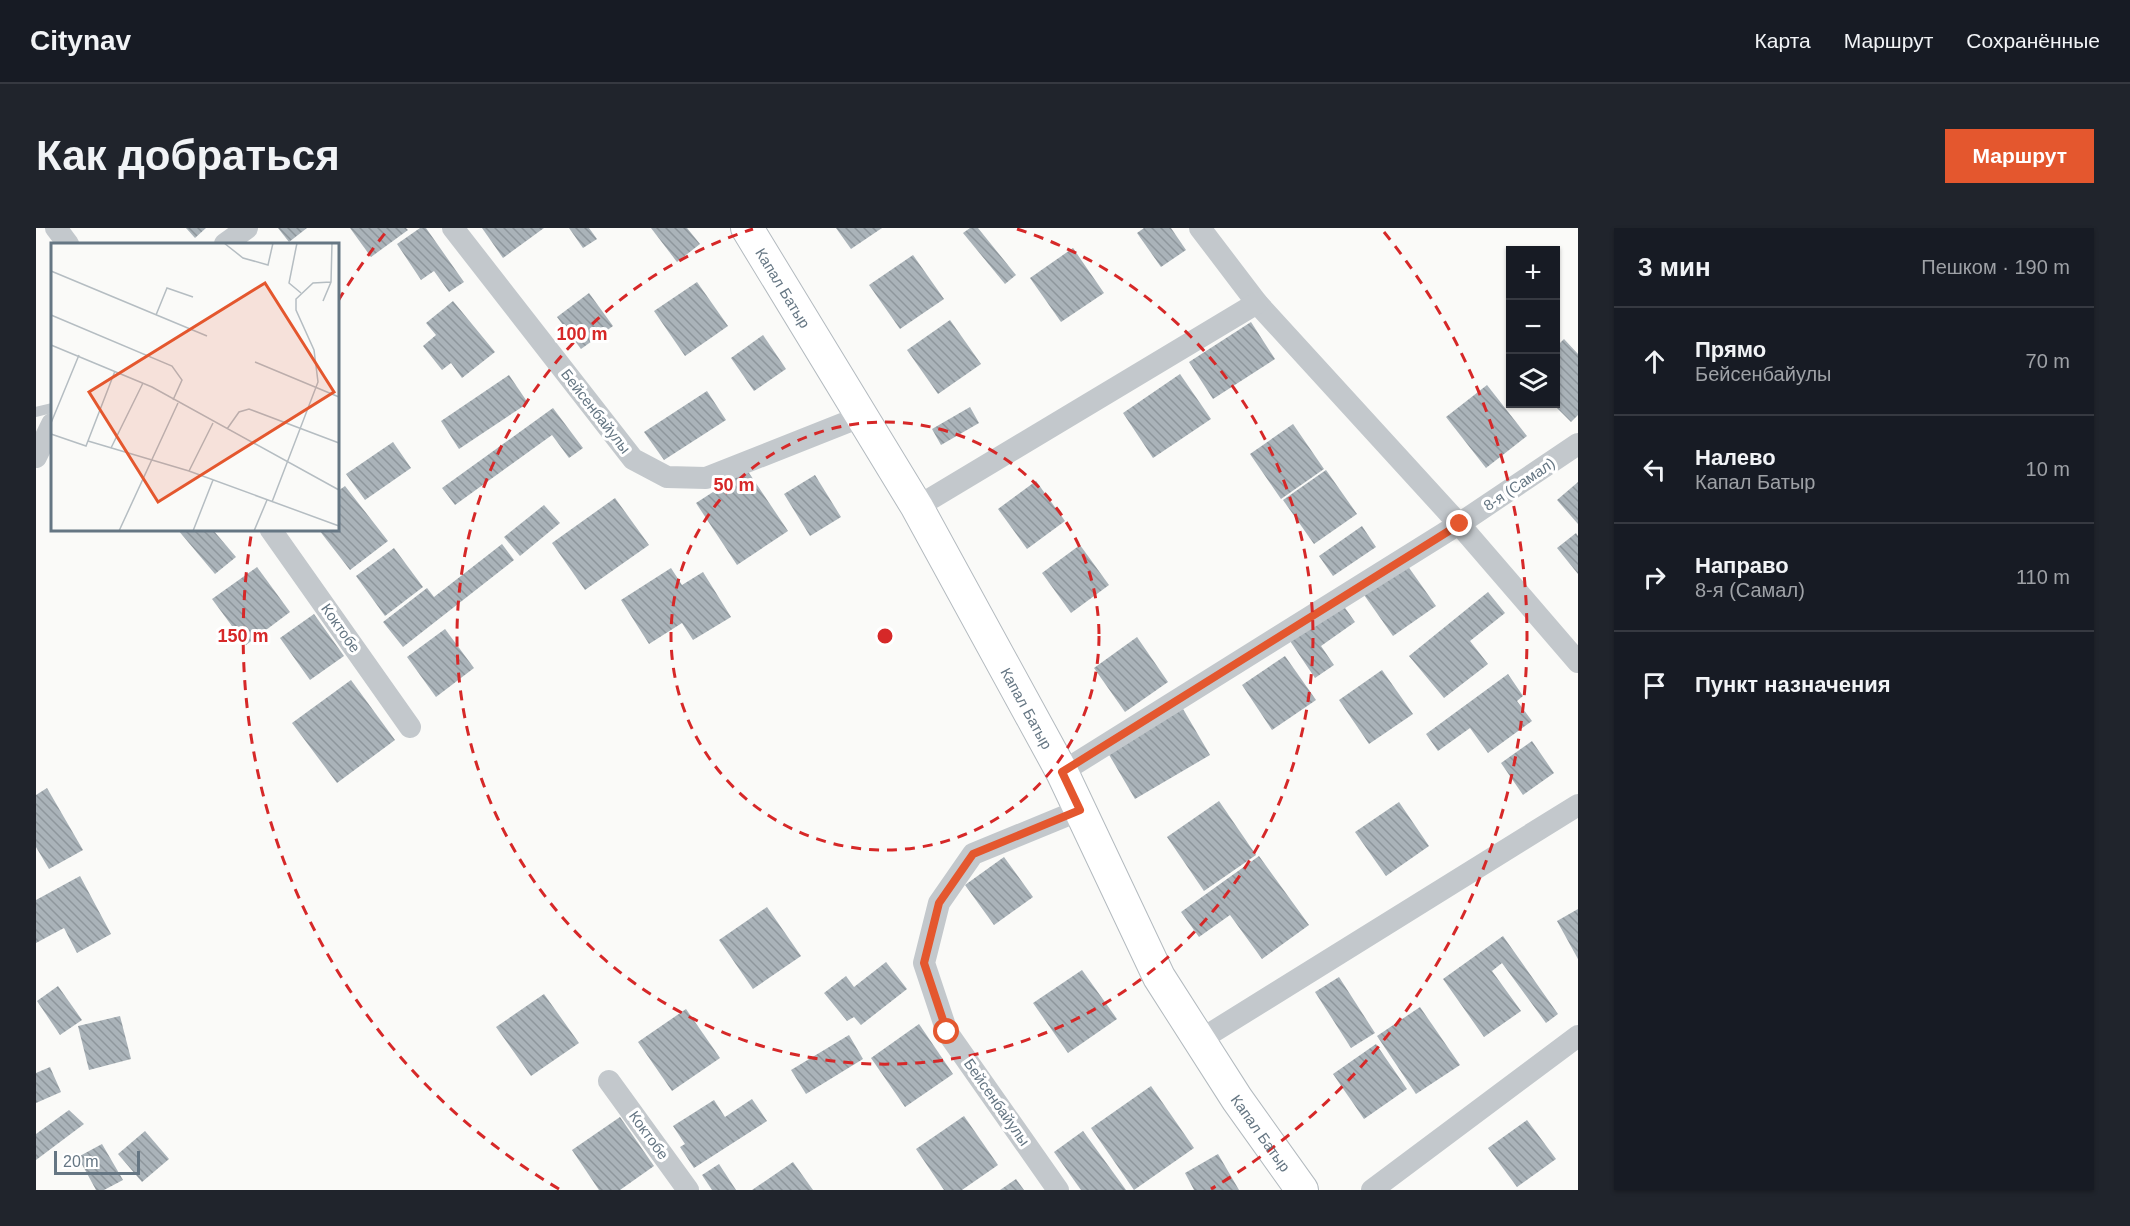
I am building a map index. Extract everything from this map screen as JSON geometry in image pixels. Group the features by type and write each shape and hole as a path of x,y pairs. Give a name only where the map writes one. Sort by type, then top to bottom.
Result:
{"main road":[{"name":"Капал Батыр","path":"747,228 916,507 1062,772 1159,977 1237,1099 1302,1190"}],"street":[{"path":"56,228 67,243"},
{"path":"226,243 247,228"},
{"name":"Бейсенбайулы","path":"453,228 633,459 668,477 706,478 860,417"},
{"path":"1200,228 1257,303 1460,524 1578,662"},
{"path":"916,507 1257,303"},
{"path":"36,457 51,426"},
{"name":"8-я (Самал)","path":"1062,772 1460,524 1578,444"},
{"name":"Коктобе","path":"272,531 411,727"},
{"path":"1200,1040 1578,805"},
{"name":"Бейсенбайулы","path":"1059,1190 947,1032 924,963 939,903 973,854 1080,810"},
{"path":"1372,1190 1578,1036"},
{"name":"Коктобе","path":"609,1081 688,1190"}],"lane":[{"path":"36,412 51,408"}],"building":[{"path":"186,228 206,228 195,238"},
{"path":"278,228 307,228 289,242"},
{"path":"350,228 406,228 408,230 371,257"},
{"path":"420,228 426,228 464,282 449,292 434,271 421,280 397,244"},
{"path":"482,228 544,228 503,258"},
{"path":"569,228 589,228 597,239 583,248"},
{"path":"651,228 687,228 700,244 677,262"},
{"path":"836,228 882,228 851,249"},
{"path":"970,228 978,228 1016,275 1005,284 963,233"},
{"path":"1144,228 1171,228 1186,250 1161,267 1137,233"},
{"path":"1073,248 1104,293 1061,322 1030,278"},
{"path":"913,255 944,299 900,329 869,285"},
{"path":"697,282 728,326 685,356 654,311"},
{"path":"589,293 613,326 581,349 557,317"},
{"path":"453,301 495,352 462,378 451,363 442,370 423,346 436,335 426,323"},
{"path":"950,320 981,364 938,394 907,350"},
{"path":"1251,322 1275,359 1213,399 1189,362"},
{"path":"763,335 786,369 754,391 731,358"},
{"path":"1564,339 1578,354 1578,415 1571,422 1557,408 1560,408 1560,343"},
{"path":"1180,374 1211,419 1153,458 1123,413"},
{"path":"509,375 528,403 459,449 441,421"},
{"path":"1487,385 1527,436 1486,468 1446,417"},
{"path":"707,391 726,420 664,460 644,432"},
{"path":"970,407 979,423 941,445 932,429"},
{"path":"553,408 583,448 569,458 552,435 455,505 442,488"},
{"path":"1293,424 1324,469 1281,499 1250,454"},
{"path":"393,442 411,468 365,500 346,474"},
{"path":"747,470 788,531 737,565 696,503"},
{"path":"1326,470 1357,514 1314,544 1283,500"},
{"path":"815,475 841,517 810,536 784,494"},
{"path":"1036,481 1065,521 1027,549 998,509"},
{"path":"1578,482 1578,524 1557,500"},
{"path":"345,486 388,541 350,570 320,531 339,531 339,490"},
{"path":"615,498 649,545 585,590 552,543"},
{"path":"544,505 560,523 520,556 504,537"},
{"path":"1362,526 1376,547 1333,576 1319,556"},
{"path":"179,531 214,531 236,557 215,574"},
{"path":"1576,533 1578,536 1578,574 1557,548"},
{"path":"502,544 514,560 403,647 383,622 427,588 434,597"},
{"path":"1080,545 1109,585 1071,613 1042,573"},
{"path":"394,548 423,587 385,616 356,576"},
{"path":"1405,562 1436,606 1393,636 1362,592"},
{"path":"257,567 290,612 246,645 212,599"},
{"path":"671,568 682,585 703,572 731,617 693,640 682,623 649,644 621,600"},
{"path":"1488,592 1505,613 1470,641 1488,664 1444,698 1409,656"},
{"path":"1343,605 1355,622 1321,646 1334,665 1315,678 1290,641"},
{"path":"314,614 344,656 310,680 280,638"},
{"path":"445,629 474,668 436,697 407,657"},
{"path":"1137,637 1168,682 1125,712 1094,668"},
{"path":"1285,656 1316,700 1272,730 1242,685"},
{"path":"1382,670 1413,714 1369,744 1339,700"},
{"path":"1508,674 1523,696 1517,701 1532,721 1488,753 1470,728 1438,751 1426,734"},
{"path":"351,680 395,740 337,783 292,723"},
{"path":"1183,709 1210,755 1135,799 1108,753"},
{"path":"1532,741 1554,773 1523,795 1501,763"},
{"path":"47,788 83,850 49,869 36,847 36,795"},
{"path":"1219,801 1256,855 1204,891 1167,837"},
{"path":"1399,802 1429,846 1386,876 1355,832"},
{"path":"1259,856 1309,925 1262,959 1230,915 1199,937 1181,912"},
{"path":"1004,857 1033,897 994,925 965,885"},
{"path":"80,876 111,934 77,953 64,928 36,943 36,900"},
{"path":"767,907 801,956 753,989 719,940"},
{"path":"1578,909 1578,959 1557,921"},
{"path":"1503,936 1558,1014 1546,1023 1502,963 1492,971 1521,1011 1484,1037 1443,979"},
{"path":"886,962 907,989 861,1025 854,1017 847,1021 824,993 846,976 854,987"},
{"path":"1082,970 1117,1019 1068,1053 1033,1003"},
{"path":"1339,977 1375,1033 1351,1048 1315,992"},
{"path":"58,986 82,1020 60,1035 37,1001"},
{"path":"544,994 579,1043 531,1076 496,1027"},
{"path":"1420,1007 1460,1065 1416,1094 1377,1036"},
{"path":"686,1009 720,1058 672,1091 638,1042"},
{"path":"120,1016 131,1059 89,1070 78,1026"},
{"path":"919,1024 953,1074 905,1107 871,1058"},
{"path":"849,1035 863,1059 806,1094 791,1070"},
{"path":"1376,1044 1407,1089 1364,1119 1333,1074"},
{"path":"50,1067 61,1092 36,1103 36,1073"},
{"path":"1151,1086 1194,1148 1134,1190 1091,1128"},
{"path":"752,1099 767,1121 694,1168 680,1147 685,1144 673,1126 714,1100 725,1117"},
{"path":"69,1110 84,1124 36,1160 36,1134"},
{"path":"964,1116 998,1165 962,1190 944,1190 916,1149"},
{"path":"620,1117 654,1166 620,1190 599,1190 572,1150"},
{"path":"1527,1120 1556,1159 1517,1187 1488,1148"},
{"path":"145,1131 169,1159 142,1182 118,1154"},
{"path":"1083,1131 1126,1190 1081,1190 1054,1152"},
{"path":"102,1144 123,1180 104,1190 96,1190 78,1157"},
{"path":"1218,1154 1239,1190 1194,1190 1185,1173"},
{"path":"793,1162 813,1190 752,1190"},
{"path":"719,1164 736,1190 712,1190 702,1175"},
{"path":"1016,1179 1024,1190 1000,1190"}],"route":[{"path":"947,1032 924,963 939,903 973,854 1080,810 1062,772 1460,524"}]}
